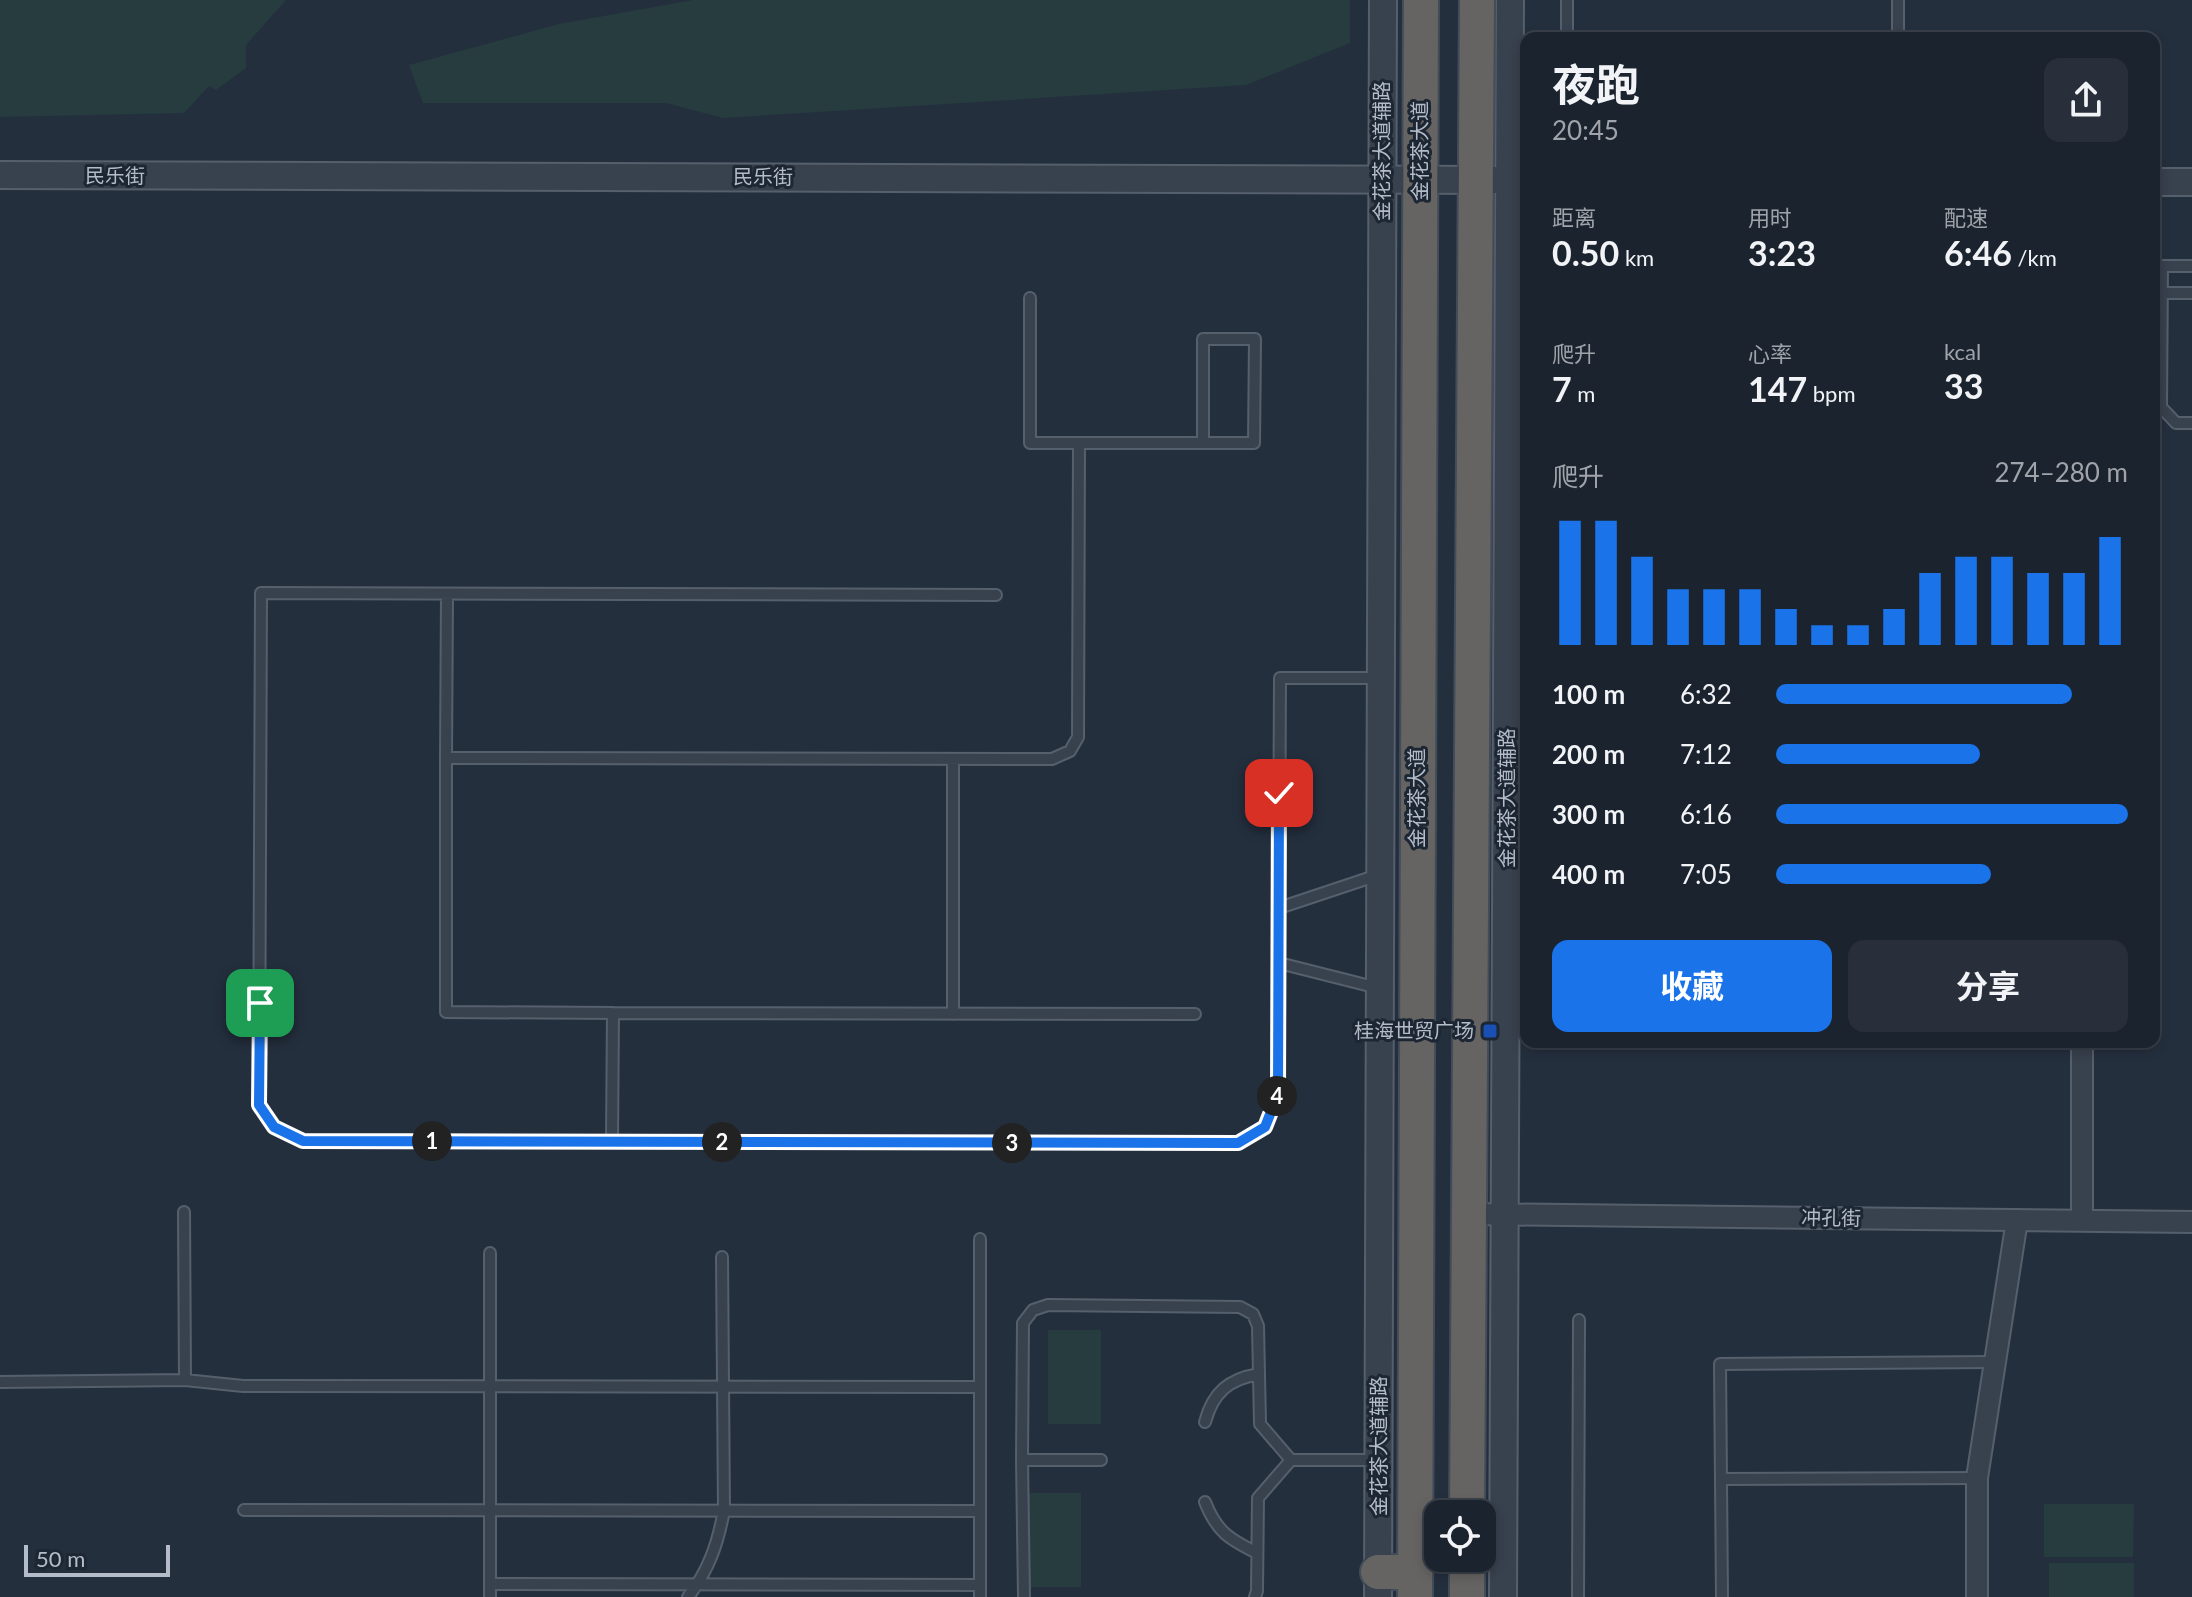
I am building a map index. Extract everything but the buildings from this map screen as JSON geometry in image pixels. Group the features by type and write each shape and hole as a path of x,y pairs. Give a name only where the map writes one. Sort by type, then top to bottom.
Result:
{"highway":[{"name":"金花茶大道","path":"1415,1585 1421,0"},
{"path":"1467,1500 1469,1214 1504,180 1477,0"},
{"path":"1467,1572 1467,1597"},
{"path":"1378,1585 1415,1585"}],"street":[{"name":"金花茶大道辅路","path":"1378,1585 1383,0"},
{"name":"金花茶大道辅路","path":"1503,1597 1504,180 1510,0"},
{"name":"民乐街","path":"0,175 1504,180"},
{"path":"2160,182 2192,182"},
{"path":"2082,1048 2082,1221"},
{"name":"冲孔街","path":"1469,1214 2192,1222"},
{"path":"1977,1597 1977,1478 2017,1220"}],"lane":[{"path":"1567,0 1567,32"},
{"path":"1898,0 1898,32"},
{"path":"2192,266 2162,266 2161,293 2161,407 2176,423 2192,423"},
{"path":"2161,293 2192,293"},
{"path":"1030,298 1030,443 1079,443 1203,443 1254,443 1255,339 1203,339 1203,443"},
{"path":"446,758 1052,759 1070,751 1078,737 1079,443"},
{"path":"996,595 261,593 259,1105 274,1127 303,1141 1238,1143 1265,1127 1278,1094 1280,678 1381,678"},
{"path":"447,594 446,1012 1195,1014"},
{"path":"953,759 953,1014"},
{"path":"1279,908 1380,874"},
{"path":"1279,963 1380,989"},
{"path":"612,1142 613,1013"},
{"path":"184,1212 185,1380"},
{"path":"490,1584 980,1591 980,1239"},
{"path":"490,1253 490,1597"},
{"path":"688,1597 698,1585 718,1546 724,1510 722,1257"},
{"path":"1024,1597 1023,1323 1033,1310 1048,1305 1240,1307 1253,1314 1258,1326 1260,1424 1291,1460"},
{"path":"1578,1597 1579,1320"},
{"path":"1722,1597 1720,1364 1995,1362"},
{"path":"1205,1422 1209,1408 1219,1393 1237,1377 1259,1374"},
{"path":"0,1382 185,1380 243,1386 980,1387"},
{"path":"1022,1460 1101,1460"},
{"path":"1255,1597 1258,1498 1291,1460 1378,1460"},
{"path":"1721,1479 1977,1478"},
{"path":"1205,1502 1222,1533 1257,1553"},
{"path":"244,1510 980,1511"}],"green space":[{"path":"0,0 286,0 246,45 246,68 216,90 209,86 184,113 0,117"},
{"path":"693,0 1350,0 1350,43 1246,85 723,118 666,103 423,103 409,65 559,24"},
{"path":"1048,1330 1101,1330 1101,1424 1048,1424"},
{"path":"1028,1493 1081,1493 1081,1587 1028,1587"},
{"path":"2044,1504 2134,1504 2133,1557 2044,1557"},
{"path":"2049,1563 2134,1563 2134,1597 2049,1597"}],"place":[{"name":"桂海世贸广场","path":"1490,1031"}],"route":[{"path":"260,1003 259,1105 274,1127 303,1141 1238,1143 1265,1127 1278,1094 1279,793"}]}
